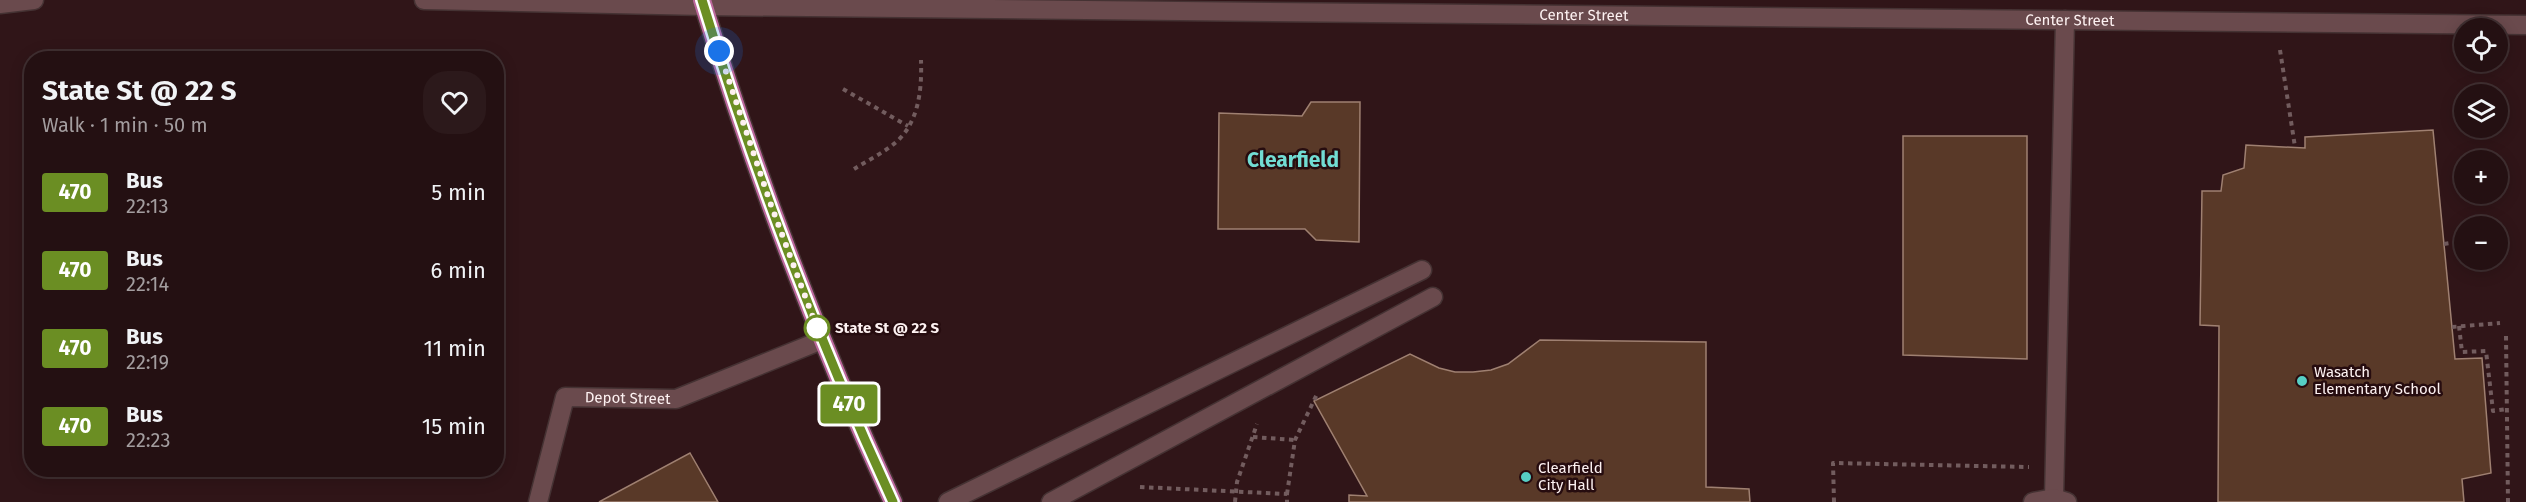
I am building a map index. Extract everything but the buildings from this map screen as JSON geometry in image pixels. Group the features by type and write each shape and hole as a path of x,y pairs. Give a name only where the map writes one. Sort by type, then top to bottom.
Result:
{"main road":[{"path":"703,3 771,205 822,340 892,502"}],"street":[{"path":"0,4 34,0"},
{"name":"Center Street","path":"424,0 1073,4 2526,25"},
{"path":"2033,502 2061,500 2065,20"},
{"path":"948,502 1422,270"},
{"path":"1051,502 1433,297"},
{"name":"Depot Street","path":"538,502 566,397 676,399 822,340"}],"path":[{"path":"2280,49 2295,147"},
{"path":"854,169 896,142 914,117 922,88 921,60"},
{"path":"843,89 908,126"},
{"path":"2444,244 2454,242"},
{"path":"2452,327 2500,323"},
{"path":"2459,326 2462,351 2486,351 2493,411 2507,409"},
{"path":"2506,336 2508,502"},
{"path":"1287,502 1295,440 1320,389"},
{"path":"1235,502 1237,482 1258,421"},
{"path":"1253,437 1295,440"},
{"path":"1834,502 1833,463 2036,467 2031,472"},
{"path":"1132,487 1287,494"}],"bus line":[{"name":"470","path":"702,0 802,291 862,435 893,502"}],"place":[{"name":"State St @ 22 S","path":"817,328"},
{"name":"Wasatch Elementary School","path":"2302,381"},
{"name":"Clearfield City Hall","path":"1526,477"}],"district":[{"name":"Clearfield","path":"1293,160"}],"route":[{"path":"719,51 771,205 817,328"}]}
